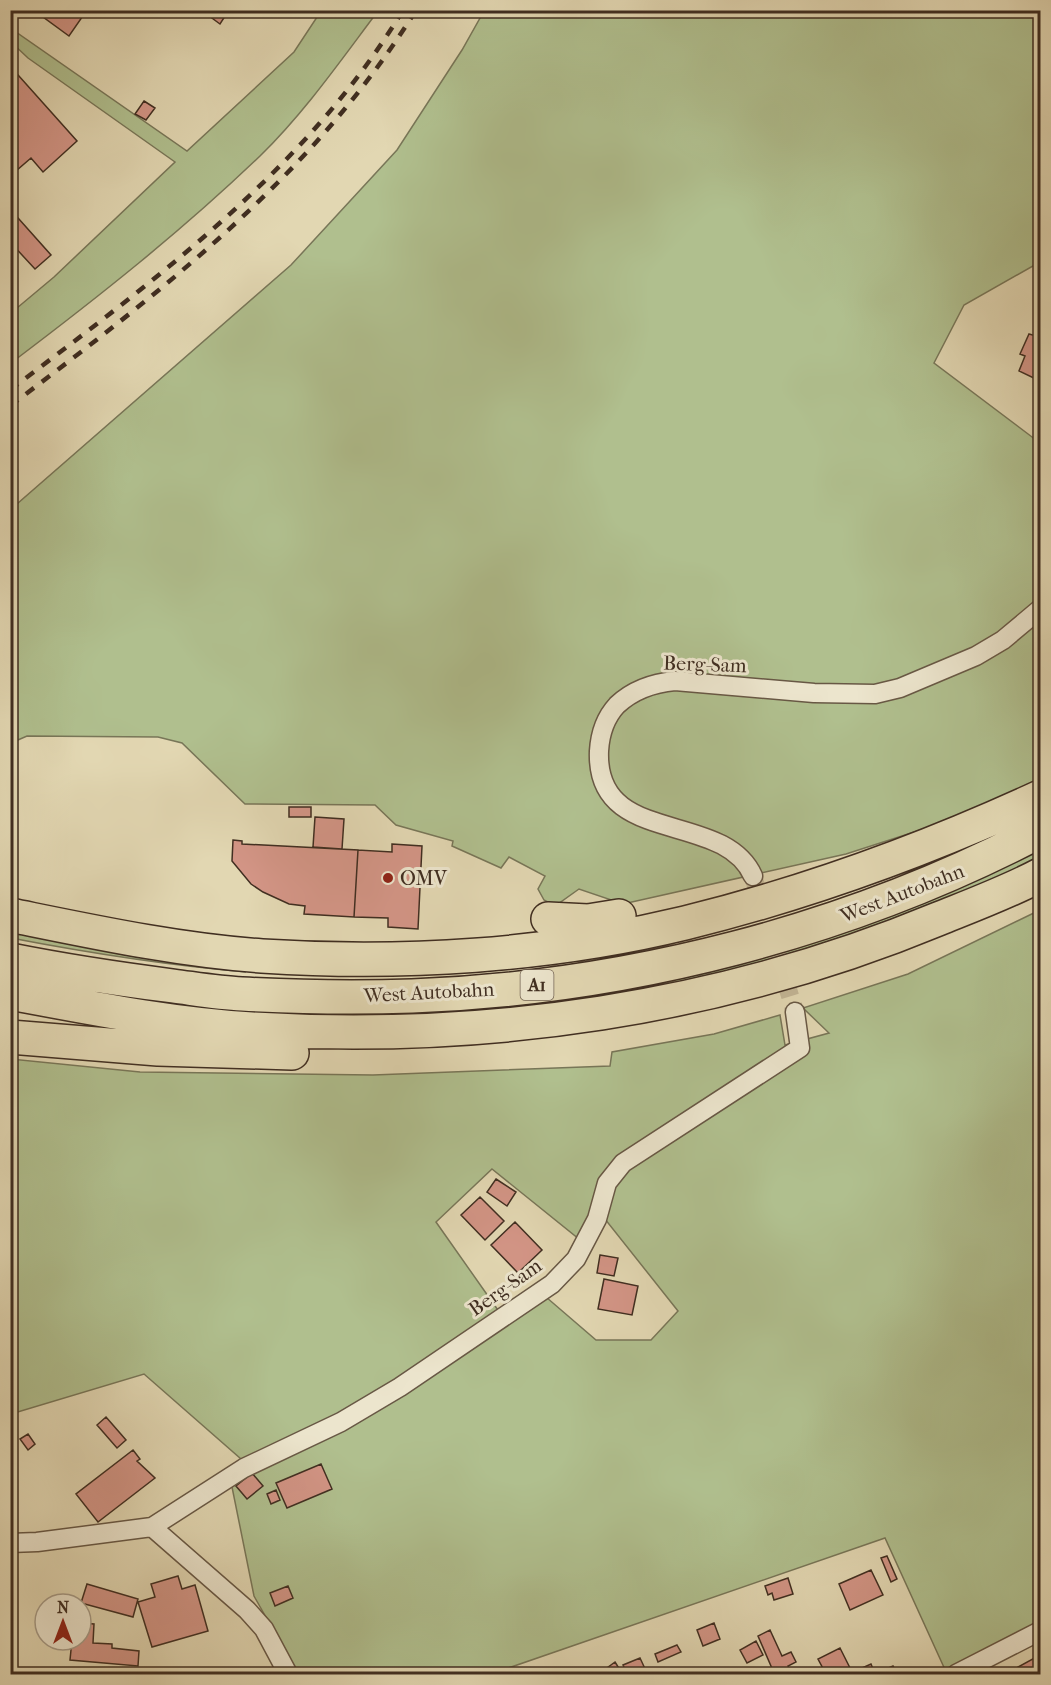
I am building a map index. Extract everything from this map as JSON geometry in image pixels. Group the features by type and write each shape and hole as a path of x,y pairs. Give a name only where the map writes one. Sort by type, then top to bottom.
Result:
{"highway":[{"path":"10,915 134,940 260,956 352,959 471,955 572,944 684,923 779,898 879,863 1041,797"},
{"name":"West Autobahn","path":"10,960 83,975 239,994 412,996 560,983 696,958 837,919 972,867 1041,831"},
{"name":"West Autobahn","path":"10,993 141,1017 251,1029 377,1033 512,1026 626,1010 746,984 875,945 1041,875"},
{"path":"549,919 588,921 681,906 737,908"},
{"path":"10,1037 158,1049 323,1054 377,1033"}],"street":[{"name":"Berg-Sam","path":"753,876 738,854 723,844 640,817 622,807 607,790 599,760 602,729 615,708 626,697 643,688 675,681 823,694 875,694 900,688 976,656 1004,640 1041,609"},
{"name":"Berg-Sam","path":"152,1527 244,1468 341,1422 400,1387 552,1284 576,1258 597,1219 607,1183 624,1163 800,1048 795,1012"},
{"path":"10,1543 37,1542 152,1527 247,1610 264,1629 288,1674"},
{"path":"956,1674 1041,1631"}],"green space":[{"path":"321,11 378,11 307,104 260,156 138,263 11,363 11,313 54,277 175,162 28,58 11,42 11,32 13,30 187,151 294,52"},
{"path":"484,11 1040,11 1040,262 964,305 934,363 1040,443 1040,780 961,817 846,854 623,904 579,889 555,906 544,900 538,889 545,876 509,857 501,868 452,846 453,841 396,825 375,805 245,804 182,743 158,737 27,736 11,743 10,510 291,265 397,150 462,50"},
{"path":"1040,849 1040,860 941,905 826,947 655,994 507,1012 351,1019 210,1012 11,980 10,976 506,1004"},
{"path":"1040,910 1040,1625 947,1674 885,1538 491,1674 298,1674 254,1596 232,1487 241,1459 144,1374 11,1414 11,1059 140,1072 373,1075 610,1066 612,1052 714,1034 780,1015 785,1045 829,1033 803,1008 908,974","holes":["492,1169 579,1239 605,1219 678,1311 651,1340 596,1340 546,1297 500,1313 436,1222"]},
{"path":"10,929 246,972 99,954 11,938"}],"building":[{"path":"42,10 87,10 69,36 39,14"},
{"path":"201,10 229,10 220,24"},
{"path":"10,66 77,141 43,172 31,158 10,176"},
{"path":"144,101 155,108 146,120 135,114"},
{"path":"10,209 51,255 35,269 10,242"},
{"path":"1029,334 1040,337 1040,381 1019,371 1025,356 1020,354"},
{"path":"289,807 311,807 311,817 289,817"},
{"path":"315,817 344,819 342,849 313,847"},
{"path":"233,840 242,841 242,844 358,850 354,917 304,914 305,906 289,904 263,892 251,884 232,861"},
{"name":"OMV","path":"392,844 422,846 418,929 388,927 388,918 354,917 358,850 392,852"},
{"path":"496,1179 516,1192 507,1206 487,1192"},
{"path":"480,1197 504,1221 485,1240 461,1215"},
{"path":"515,1222 542,1250 518,1273 491,1245"},
{"path":"600,1255 618,1258 614,1276 597,1273"},
{"path":"604,1279 638,1286 632,1315 598,1309"},
{"path":"106,1417 126,1440 117,1448 97,1425"},
{"path":"28,1434 35,1444 28,1450 20,1439"},
{"path":"133,1450 140,1459 137,1461 155,1478 98,1522 76,1494"},
{"path":"321,1464 332,1489 287,1508 276,1483"},
{"path":"252,1473 263,1486 247,1499 236,1486"},
{"path":"276,1490 280,1500 271,1504 267,1494"},
{"path":"887,1556 897,1579 891,1582 881,1558"},
{"path":"871,1570 883,1595 850,1610 839,1584"},
{"path":"178,1576 182,1589 195,1585 208,1631 152,1647 138,1602 155,1597 151,1584"},
{"path":"788,1578 793,1594 774,1600 772,1593 768,1595 765,1586"},
{"path":"87,1584 138,1599 133,1617 93,1606 93,1592 84,1592"},
{"path":"288,1586 293,1598 275,1606 270,1593"},
{"path":"714,1623 720,1639 703,1646 697,1630"},
{"path":"770,1630 782,1656 791,1652 796,1662 788,1666 792,1674 771,1674 774,1673 758,1636"},
{"path":"756,1641 763,1655 747,1663 740,1650"},
{"path":"93,1643 112,1644 112,1648 139,1651 138,1666 70,1660 71,1652 93,1652"},
{"path":"677,1645 681,1652 658,1662 655,1654"},
{"path":"840,1648 851,1670 845,1674 826,1674 818,1659"},
{"path":"1040,1655 1040,1674 1022,1674 1018,1667"},
{"path":"640,1658 647,1673 627,1674 623,1665"},
{"path":"615,1662 620,1670 611,1674 607,1668"},
{"path":"871,1664 875,1674 857,1674 855,1671"},
{"path":"893,1666 897,1674 875,1674"}],"tunnel":[{"path":"753,876 795,1012"}],"railway":[{"path":"10,390 173,263 275,170 322,120 365,67 403,10"},
{"path":"10,406 123,319 232,227 331,125 376,70 416,10"}],"place":[{"name":"OMV","path":"388,878"}]}
